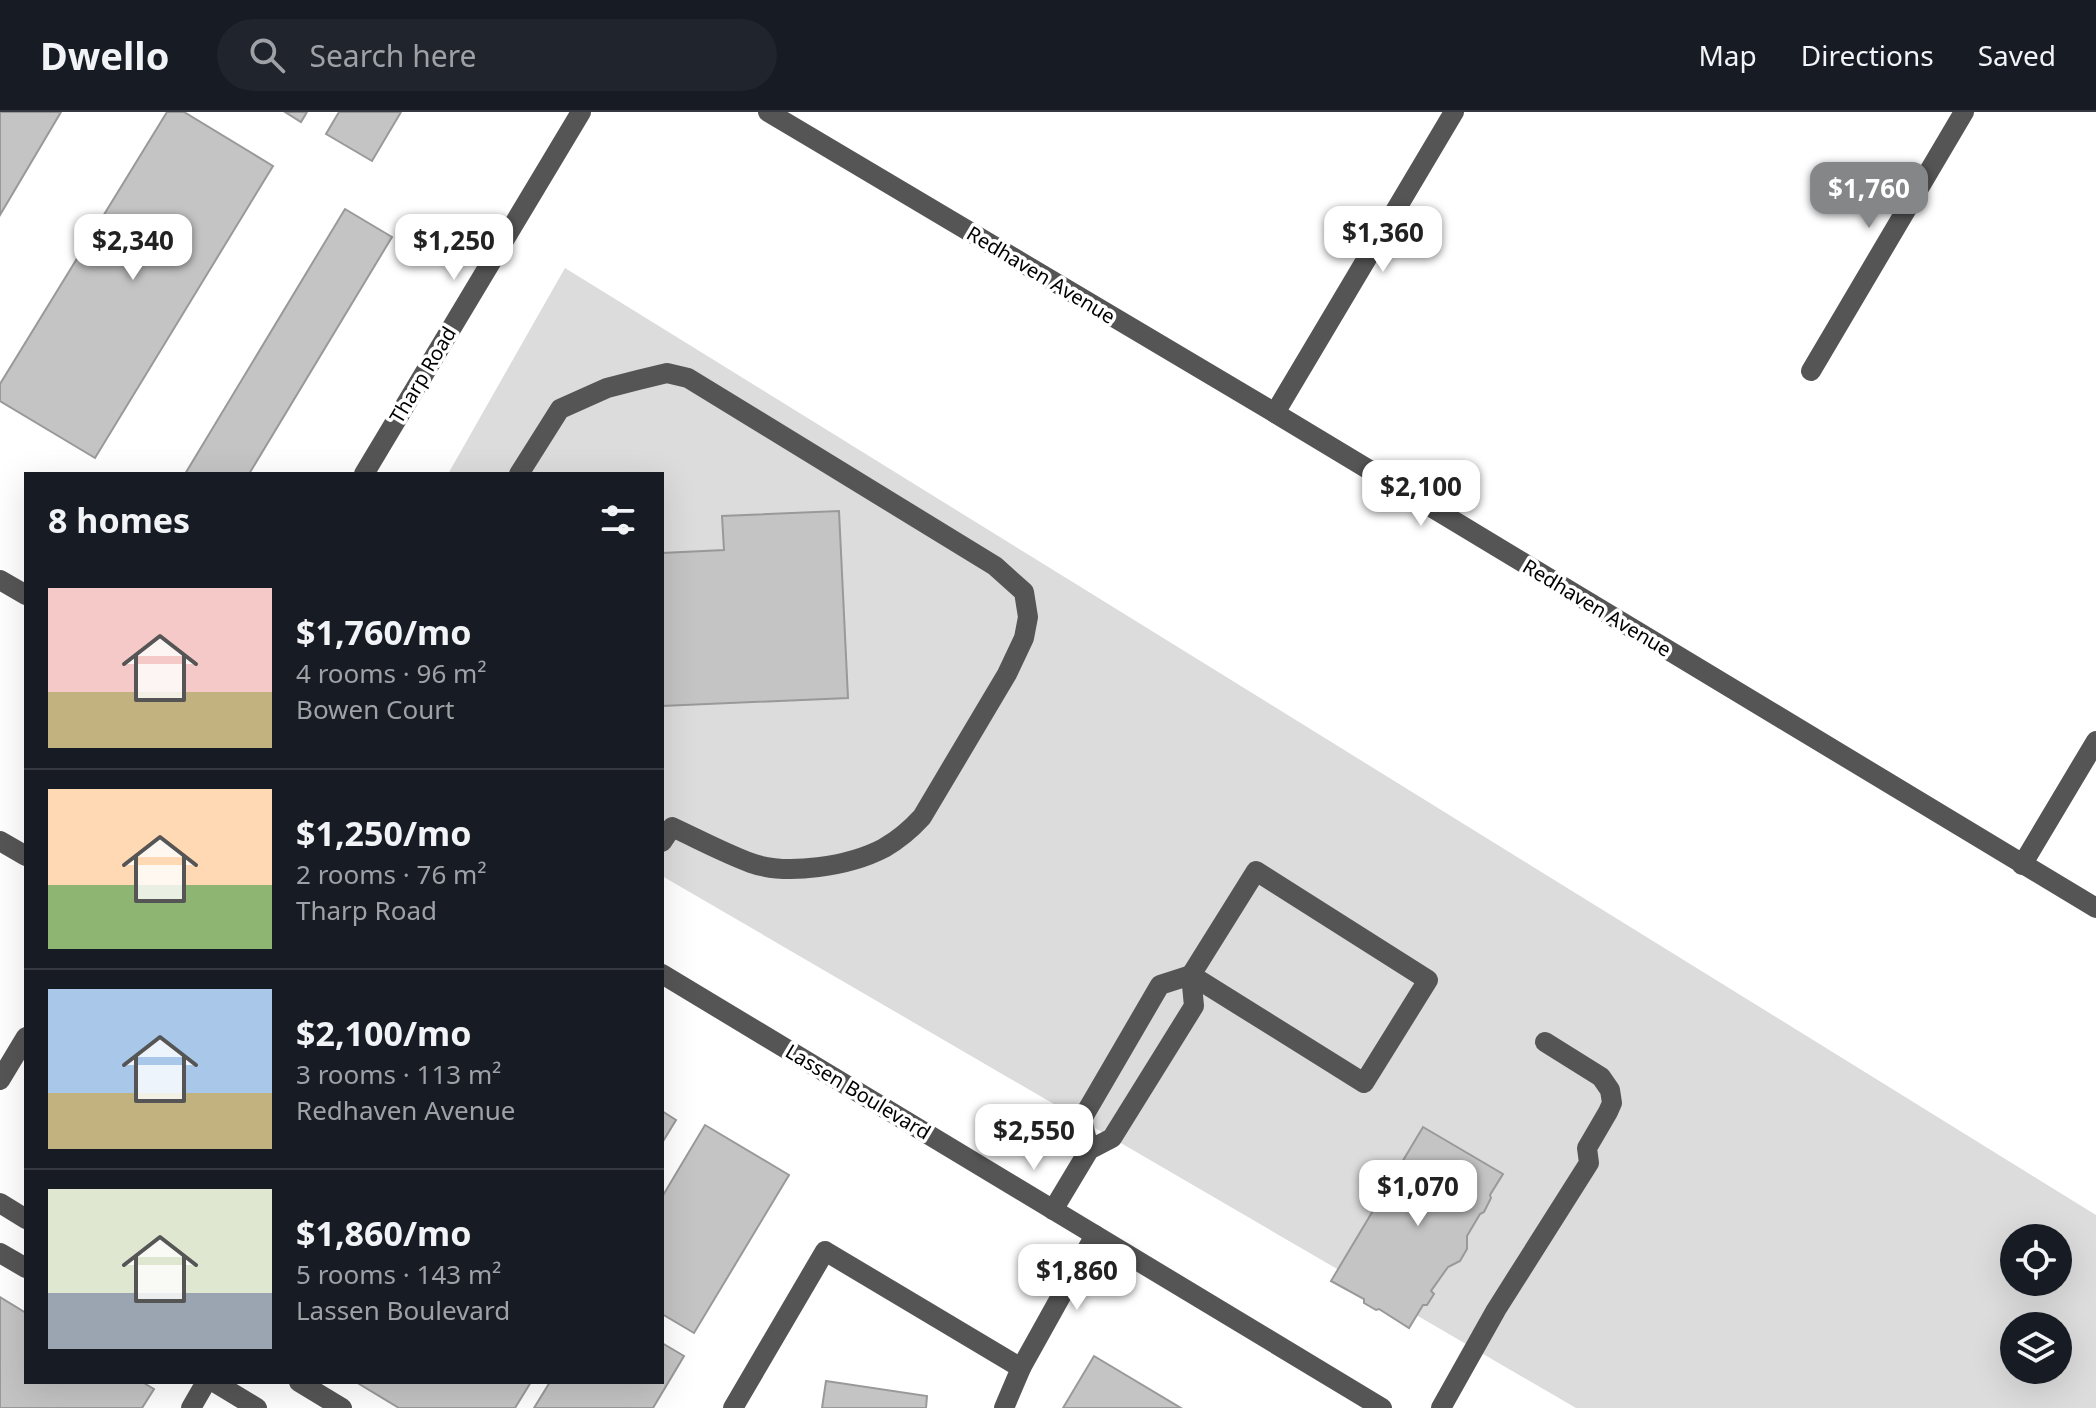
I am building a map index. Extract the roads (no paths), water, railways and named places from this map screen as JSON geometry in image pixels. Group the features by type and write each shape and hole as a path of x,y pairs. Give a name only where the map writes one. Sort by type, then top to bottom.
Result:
{"street":[{"name":"Tharp Road","path":"365,472 581,112"},
{"name":"Redhaven Avenue","path":"768,112 1275,413 2096,908"},
{"path":"1275,413 1454,112"},
{"path":"1811,371 1964,112"},
{"path":"520,472 560,409 607,388 638,380 667,373 688,378 995,566 1024,592 1028,617 1024,638 1007,674 922,817 882,849 849,861 814,868 784,868 753,864 665,830"},
{"path":"0,580 24,594"},
{"path":"2022,865 2096,741"},
{"path":"0,841 24,855"},
{"path":"1053,1210 1089,1150 1112,1138 1194,1006 1191,975 1256,871 1428,980 1364,1083 1191,975 1160,985 1082,1119 1089,1150"},
{"name":"Lassen Boulevard","path":"664,975 1382,1408"},
{"path":"0,1080 24,1040"},
{"path":"1441,1408 1496,1310 1589,1163 1587,1148 1612,1103 1610,1090 1601,1077 1545,1042"},
{"path":"0,1203 24,1218"},
{"path":"1004,1408 1021,1368 1095,1235"},
{"path":"733,1408 825,1251 1021,1368"},
{"path":"0,1253 24,1267"},
{"path":"191,1408 205,1384"},
{"path":"217,1384 257,1408"},
{"path":"302,1384 342,1408"}]}
